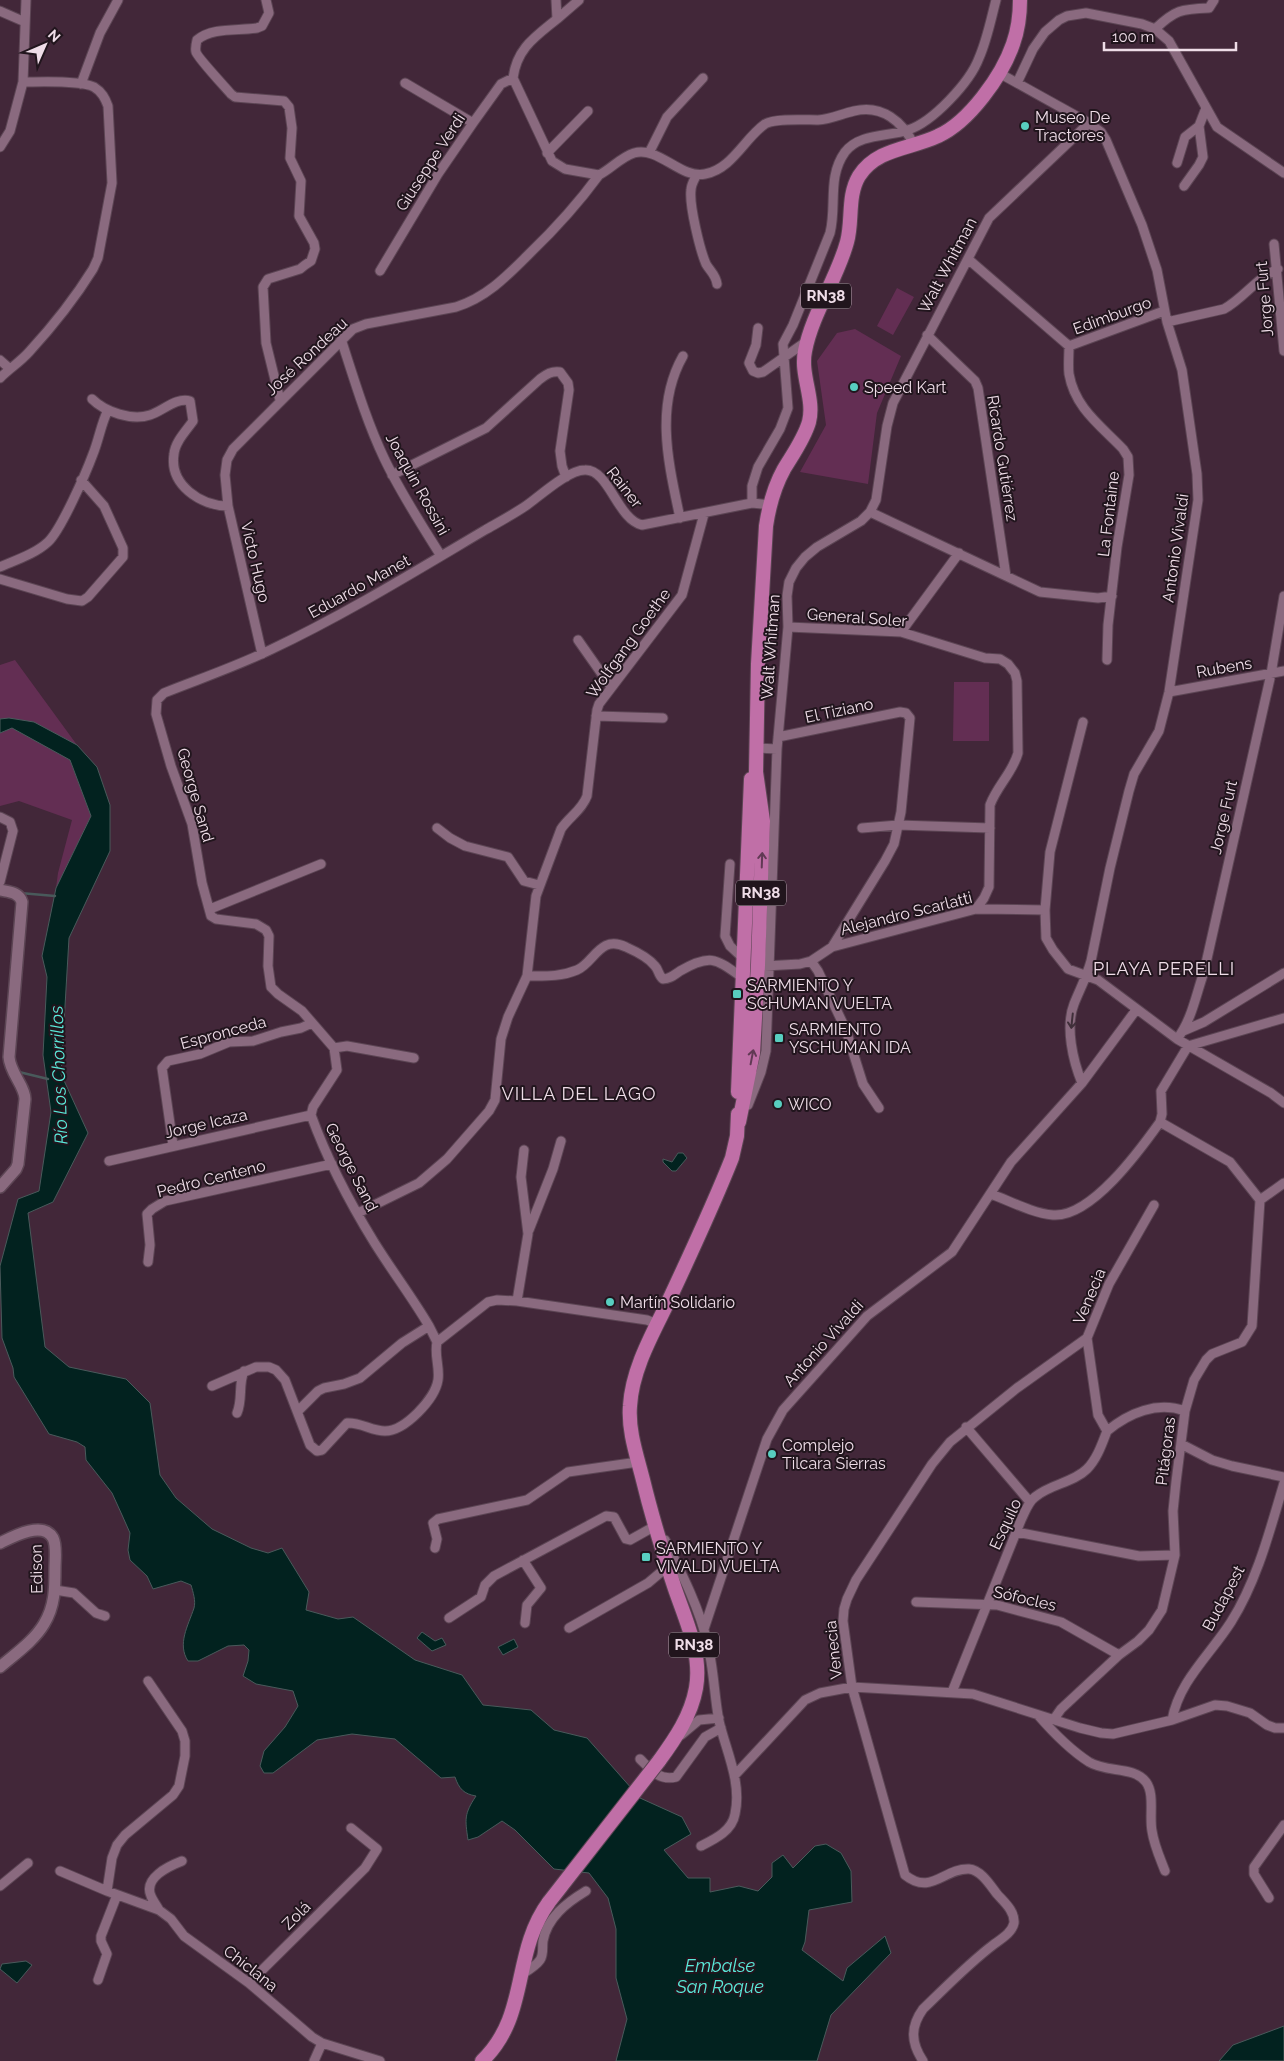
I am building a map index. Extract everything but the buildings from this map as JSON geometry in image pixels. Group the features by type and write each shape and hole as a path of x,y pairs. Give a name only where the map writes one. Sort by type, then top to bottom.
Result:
{"main road":[{"name":"RN38","path":"739,1124 738,1103 748,850 764,554 770,505 778,481 804,435 810,419 810,403 804,360 808,341 843,256 849,236 852,202 857,180 865,168 878,157 940,136 956,125 979,100 999,73 1014,43 1018,26 1020,0"},
{"name":"RN38","path":"482,2061 497,2044 508,2026 528,1943 539,1917 672,1744 690,1708 696,1688 698,1670 693,1641 667,1567 654,1522 638,1462 630,1422 632,1390 657,1324 725,1175 736,1146 753,1053 764,966 763,822 756,772 758,664"},
{"path":"748,850 751,871 748,953 750,960 764,966"},
{"path":"743,978 747,970 764,966"}],"street":[{"path":"0,147 10,131 23,82 26,0"},
{"path":"81,84 100,32 118,0"},
{"path":"266,0 269,13 268,19 262,26 207,34 197,40 196,52 198,58 235,97 284,101 289,107 292,128 289,153 301,181 300,216 314,243 314,255 311,261 300,269 268,279 263,287 266,343 280,400"},
{"path":"556,0 556,19"},
{"path":"579,0 533,39 521,52 514,69 513,78 552,161 558,166 599,175"},
{"path":"752,503 752,486 758,467 780,429 788,408 783,344 793,325 830,233 833,222 832,186 839,163 846,152 861,141 907,131 917,127 934,115 968,77 979,58 996,0"},
{"path":"1155,29 1170,14 1187,9 1209,8 1214,0"},
{"path":"0,11 25,22"},
{"path":"1017,83 1033,49 1045,32 1067,16 1086,13 1142,24 1155,29 1169,41 1217,127 1284,173"},
{"name":"Antonio Vivaldi","path":"999,73 1089,123 1101,132 1106,140 1142,225 1157,270 1164,311 1182,370 1199,488 1169,692 1159,731 1134,774 1110,868 1087,976 1074,1005 1071,1032 1076,1068 1082,1083"},
{"name":"Giuseppe Verdi","path":"380,271 438,174 473,123 501,84 513,78"},
{"path":"703,78 667,117 649,153 696,176 707,174 729,161 761,128 770,122 828,119 863,110 892,117 907,131 914,145"},
{"path":"0,378 28,353 89,276 98,258 112,183 108,106 101,92 93,87 81,84 23,82"},
{"path":"405,83 473,123"},
{"path":"1184,186 1203,157 1199,126 1206,108"},
{"path":"547,153 588,111"},
{"name":"Walt Whitman","path":"764,966 777,749 788,627 787,596 789,582 796,568 817,547 861,521 870,512 876,500 890,413 927,335 989,218 1089,123"},
{"path":"1177,163 1185,137 1199,126"},
{"name":"José Rondeau","path":"225,475 227,460 233,449 353,329 366,324 456,308 483,296 501,282 565,219 599,175 632,154 649,153"},
{"path":"696,176 692,184 691,202 704,256 707,265 716,278 717,284"},
{"name":"Jorge Furt","path":"1274,244 1278,269 1284,351"},
{"path":"968,259 1069,346"},
{"name":"Edimburgo","path":"1167,322 1224,309 1232,305 1263,276 1278,269"},
{"path":"806,290 828,292"},
{"name":"Edimburgo","path":"1069,346 1164,311"},
{"path":"758,328 756,345 749,363 753,371 758,373 763,372 808,341"},
{"name":"Ricardo Gutiérrez","path":"927,335 975,381 978,388 1006,576"},
{"name":"Joaquin Rossini","path":"341,339 369,425 392,475 414,514 442,556"},
{"name":"La Fontaine","path":"1069,346 1069,372 1075,394 1081,406 1124,448 1128,457 1129,475 1117,547 1108,625 1107,660"},
{"path":"680,518 667,454 666,420 672,383 683,356"},
{"path":"0,360 10,368"},
{"path":"392,475 486,428 547,373 560,372 568,383 569,390 560,451 566,477"},
{"path":"92,399 108,410 135,416 150,415 180,401 190,402 193,421 178,443 174,452 173,465 185,488 197,497 214,506 228,506"},
{"path":"0,567 35,551 50,540 59,527 94,452 100,428 108,410"},
{"name":"Rainer","path":"566,477 579,470 596,473 626,515 642,525 752,503 770,505"},
{"name":"Victo Hugo","path":"225,475 228,506 262,654"},
{"name":"Eduardo Manet","path":"157,700 164,693 262,654 400,582 526,506 566,477"},
{"path":"0,579 67,599 82,601 88,597 123,557 123,548 104,506 81,480"},
{"path":"870,512 1040,592 1098,598 1112,596"},
{"name":"Wolfgang Goethe","path":"358,1213 428,1177 447,1159 488,1111 496,1095 501,1039 508,1017 527,976 536,896 561,829 582,807 587,796 599,704 682,595 704,514"},
{"path":"901,632 959,553"},
{"name":"Jorge Furt","path":"1177,1039 1184,1031 1204,972 1271,674 1284,596"},
{"name":"General Soler","path":"788,627 901,632 985,658 1000,659 1008,664 1015,673 1017,681 1018,753 1016,761 994,793 990,805 990,828"},
{"path":"578,640 611,687"},
{"name":"Rubens","path":"1169,692 1284,671"},
{"name":"George Sand","path":"157,700 156,714 171,766 192,824 202,883 210,909"},
{"name":"El Tiziano","path":"778,737 900,712 906,713 910,718 910,726 898,825"},
{"path":"596,716 663,718"},
{"path":"1083,722 1050,852 1045,910 1046,938 1068,968 1098,980 1177,1039 1271,1093 1284,1103"},
{"path":"757,748 777,749"},
{"path":"0,817 10,822 13,830 0,882"},
{"path":"832,947 886,861 894,844 898,825"},
{"path":"862,828 898,825 990,828 989,887 976,909"},
{"path":"436,828 466,846 503,854 508,857 524,881 539,885"},
{"path":"321,864 210,909 212,916 216,919 256,924 266,930 269,936 268,966 271,986 278,994 302,1011 334,1048 347,1046 414,1058"},
{"path":"730,864 725,936 730,946 744,959"},
{"path":"0,890 14,892 21,898 22,902 9,1058 12,1073 25,1094 18,1164 16,1170 0,1188"},
{"name":"Alejandro Scarlatti","path":"764,966 811,961 832,947 976,909 1045,910"},
{"path":"527,976 552,977 577,970 600,949 613,944 623,945 650,961 655,965 659,975 663,978 670,978 692,965 711,959 718,961 743,978"},
{"path":"811,961 818,971 846,1030 863,1084 879,1108"},
{"path":"1184,1031 1204,1022 1284,973"},
{"name":"Antonio Vivaldi","path":"704,1629 767,1439 783,1410 867,1316 952,1252 1011,1162 1082,1083 1136,1010"},
{"path":"991,1194 1042,1213 1055,1215 1066,1214 1079,1207 1102,1190 1124,1169 1160,1122 1162,1114 1161,1091 1188,1046 1284,1018"},
{"name":"Espronceda","path":"173,1145 162,1068 164,1064 168,1061 200,1054 229,1042 253,1040 301,1028 312,1023"},
{"name":"George Sand","path":"334,1048 337,1070 313,1107 311,1115 332,1164 358,1213 375,1243 410,1294 437,1342"},
{"name":"Jorge Icaza","path":"109,1161 311,1115"},
{"path":"1160,1122 1230,1162 1260,1200 1284,1183"},
{"path":"517,1301 528,1234 553,1169 561,1141"},
{"path":"524,1150 521,1177 528,1234"},
{"name":"Pedro Centeno","path":"148,1262 150,1246 148,1214 165,1201 332,1164"},
{"name":"Pitágoras","path":"1054,1720 1061,1709 1149,1630 1162,1610 1175,1555 1173,1511 1185,1411 1194,1380 1206,1360 1212,1354 1242,1342 1252,1326 1260,1200"},
{"name":"Venecia","path":"923,2061 914,2043 912,2031 917,2018 923,2009 976,1958 1008,1933 1014,1924 1014,1918 1011,1911 981,1875 970,1869 928,1883 920,1883 905,1875 852,1687 843,1621 846,1599 856,1580 932,1464 950,1442 966,1427 1087,1338 1109,1284 1154,1205"},
{"path":"212,1386 244,1371 262,1366 276,1370 285,1380 310,1446 317,1451 326,1447 347,1424 354,1423 382,1432 404,1425 414,1416 436,1388 438,1376 435,1349 437,1342 488,1302 497,1300 517,1301 657,1324"},
{"path":"298,1411 318,1391 360,1378 402,1343 429,1326"},
{"path":"1087,1338 1098,1415 1107,1431 1118,1422 1147,1409 1172,1406 1185,1411"},
{"path":"237,1413 240,1403 239,1386 244,1371"},
{"path":"966,1427 1030,1502"},
{"name":"Esquilo","path":"952,1692 1016,1532 1030,1502 1036,1496 1088,1468 1107,1431"},
{"path":"1181,1444 1212,1460 1284,1477"},
{"path":"435,1548 437,1540 433,1523 438,1519 527,1500 568,1472 638,1462"},
{"name":"Budapest","path":"1172,1720 1175,1704 1183,1687 1232,1621 1241,1602 1261,1555 1284,1483"},
{"path":"449,1618 481,1597 486,1585 494,1576 606,1516 614,1517 626,1539 630,1540 654,1522 676,1562 704,1629 710,1655 721,1728 735,1776 736,1804 732,1823 725,1832 701,1846"},
{"name":"Edison","path":"0,1543 19,1534 35,1530 52,1536 55,1548 55,1590 52,1606 41,1628 0,1667"},
{"path":"1016,1532 1139,1556 1175,1555"},
{"path":"523,1560 541,1588 528,1605 525,1623"},
{"path":"569,1628 648,1583 667,1567"},
{"path":"55,1590 74,1593 96,1613 105,1616"},
{"name":"Sófocles","path":"916,1602 987,1604 1061,1622 1120,1655"},
{"path":"107,1891 112,1858 117,1845 125,1835 174,1795 179,1786 185,1756 186,1741 182,1731 148,1681"},
{"path":"735,1776 805,1700 820,1693 852,1687 973,1694 1101,1733 1113,1734 1172,1720 1215,1705 1250,1713 1267,1725 1275,1728 1284,1728"},
{"path":"1038,1714 1049,1727 1089,1762 1105,1769 1126,1770 1137,1774 1145,1780 1150,1790 1152,1829 1165,1871"},
{"path":"672,1744 699,1720 719,1718"},
{"path":"640,1759 660,1777 667,1779 676,1777 705,1737 721,1728"},
{"path":"1269,1898 1254,1874 1254,1867 1284,1825"},
{"name":"Zolá","path":"249,1984 365,1868 377,1849 351,1828"},
{"path":"159,1910 150,1895 150,1888 158,1873 182,1861"},
{"path":"0,1886 28,1863"},
{"name":"Chiclana","path":"60,1871 159,1910 171,1919 184,1936 249,1984 312,2037 322,2043 380,2061"},
{"path":"521,1975 540,1960 543,1954 543,1942 551,1920 570,1901 586,1891"},
{"path":"98,1980 107,1954 101,1941 101,1936 117,1895"},
{"path":"314,2061 322,2043"}],"shaded area":[{"path":"897,288 914,297 893,335 877,326"},
{"name":"Speed Kart","path":"855,329 901,356 877,413 868,484 800,472 826,425 817,361 837,333"},
{"path":"15,660 77,745 70,760 91,816 56,888 72,820 19,801 0,806 0,665"},
{"path":"954,682 989,682 989,741 953,741"}],"water":[{"name":"Embalse San Roque","path":"9,718 34,722 77,745 97,767 110,805 110,851 69,938 61,1074 88,1133 53,1202 28,1213 45,1347 69,1367 126,1379 150,1403 160,1475 176,1498 212,1529 251,1548 268,1553 282,1548 309,1592 306,1610 338,1619 353,1617 415,1660 462,1675 483,1705 531,1710 554,1730 587,1738 640,1798 682,1817 691,1834 664,1850 688,1878 710,1878 710,1892 739,1886 758,1891 772,1877 772,1863 783,1855 793,1868 815,1846 826,1844 841,1853 851,1871 852,1902 809,1910 805,1942 802,1950 843,1981 847,1968 885,1936 891,1953 831,2015 817,2061 616,2061 627,2019 616,1978 616,1929 608,1898 589,1873 554,1869 515,1830 502,1821 478,1837 468,1840 466,1817 476,1796 462,1790 455,1777 441,1778 395,1739 352,1734 317,1740 273,1773 264,1773 260,1766 264,1751 285,1727 298,1706 293,1691 256,1684 243,1676 249,1650 244,1645 228,1646 198,1661 188,1661 183,1648 183,1642 195,1605 191,1585 181,1581 153,1589 147,1576 130,1560 128,1550 130,1533 112,1493 86,1460 85,1447 77,1442 49,1434 14,1377 13,1368 2,1338 0,1266 18,1199 39,1191 51,1112 43,1055 47,977 42,956 56,888 91,816 70,760 12,728 0,733 0,719"},
{"path":"678,1153 683,1153 687,1158 676,1171 672,1171 663,1162 663,1159 672,1162"},
{"path":"422,1632 435,1641 442,1638 446,1645 432,1651 417,1638"},
{"path":"514,1639 518,1647 503,1655 498,1647"},
{"path":"26,1961 32,1965 17,1983 0,1969 2,1964"},
{"path":"1284,2026 1284,2061 1219,2061 1233,2045"}],"waterway":[{"path":"20,893 55,896"},
{"name":"Río Los Chorrillos","path":"19,1072 48,1079"}],"place":[{"name":"Museo De Tractores","path":"1025,126"},
{"name":"Speed Kart","path":"854,387"},
{"name":"SARMIENTO Y SCHUMAN VUELTA","path":"737,994"},
{"name":"SARMIENTO YSCHUMAN IDA","path":"779,1038"},
{"name":"WICO","path":"778,1104"},
{"name":"Martín Solidario","path":"610,1302"},
{"name":"Complejo Tilcara Sierras","path":"772,1454"},
{"name":"SARMIENTO Y VIVALDI VUELTA","path":"646,1557"}],"district":[{"name":"PLAYA PERELLI","path":"1164,969"},
{"name":"VILLA DEL LAGO","path":"579,1094"}]}
